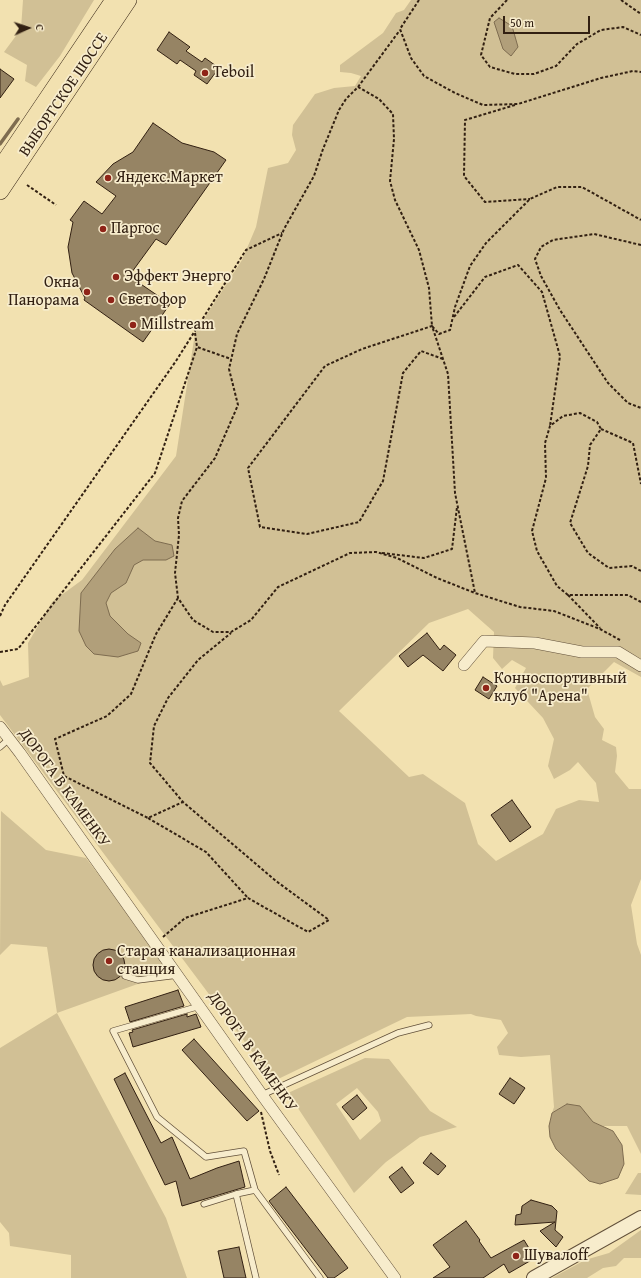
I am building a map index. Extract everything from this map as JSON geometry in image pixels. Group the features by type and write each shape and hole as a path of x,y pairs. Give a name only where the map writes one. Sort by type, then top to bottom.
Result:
{"main road":[{"name":"ВЫБОРГСКОЕ ШОССЕ","path":"0,169 114,0"},
{"name":"ВЫБОРГСКОЕ ШОССЕ","path":"0,191 128,0"}],"street":[{"path":"464,665 484,641 535,643 582,652 618,652 641,666"},
{"name":"ДОРОГА В КАМЕНКУ","path":"0,727 20,752 262,1095 395,1278"},
{"path":"534,1278 641,1218"}],"lane":[{"path":"0,748 9,739"},
{"path":"125,976 138,980 178,975"},
{"path":"200,1006 113,1031 157,1117 206,1157 244,1151 255,1190 320,1278"},
{"path":"262,1095 398,1033 429,1025"},
{"path":"204,1204 255,1190"},
{"path":"236,1194 256,1278"}],"path":[{"path":"232,632 213,632 193,620 178,598 175,573 178,518 182,501 215,458 238,405 229,369 237,334 264,279 283,233 314,176 339,110 346,99 358,87 419,0"},
{"path":"507,0 490,18 481,55 490,67 515,74 534,74 556,66 577,44 601,30 623,26 641,35"},
{"path":"621,0 641,14"},
{"path":"400,29 411,58 424,76 483,105 518,104"},
{"path":"530,200 485,202 464,176 466,120 601,78 632,71 641,72"},
{"path":"358,87 379,99 393,114 394,139 390,181 396,200 419,250 429,288 432,326 448,374 457,504 476,593"},
{"path":"27,185 56,205"},
{"path":"432,326 439,334 450,330 470,266 486,243 530,200 557,187 582,187 641,220"},
{"path":"0,616 5,605 195,333 246,250 283,233"},
{"path":"641,245 594,234 553,240 541,247 535,259 541,276 560,310 608,383 628,403 641,408"},
{"path":"453,319 485,277 518,265 542,292 560,356 550,426 545,443 546,478 532,532 537,551 558,586 600,629"},
{"path":"432,326 362,349 324,366 248,468 260,527 307,534 359,522 383,481 403,373 421,351 443,359"},
{"path":"0,652 18,649 155,473 197,347 195,333"},
{"path":"197,347 231,359"},
{"path":"550,426 563,416 580,413 597,422 601,429 633,443 641,484"},
{"path":"601,429 590,445 588,466 570,523 588,553 609,568 632,566 641,571"},
{"path":"178,598 156,634 130,694 107,716 55,739 64,776 148,818 206,852 248,898 308,932 329,920 276,881 183,802 150,763 154,726 168,698 198,660 232,632 251,620 278,587 350,552 376,552 424,558 452,549 457,504"},
{"path":"376,552 398,558 437,578 476,593 520,607 554,611 600,629 626,644"},
{"path":"568,595 628,595 641,602"},
{"path":"148,818 183,802"},
{"path":"156,944 185,918 248,898"},
{"path":"262,1095 261,1118 270,1151 279,1175"}],"shaded area":[{"path":"23,0 94,0 60,56 36,87 25,81 27,65 4,52 21,29"},
{"path":"411,0 641,0 641,677 614,662 587,689 595,717 604,729 602,740 616,747 617,756 615,772 629,789 641,789 641,879 631,905 637,944 641,955 641,1154 627,1126 603,1126 593,1122 567,1104 552,1113 554,1107 550,1055 521,1057 499,1055 497,1047 508,1033 501,1020 471,1014 407,1017 274,1081 0,715 0,680 3,686 29,677 28,643 52,602 82,580 176,456 195,333 242,260 256,227 268,168 288,163 296,150 292,135 293,125 315,94 334,88 355,86 361,76 340,72 340,65 383,33 396,13 404,10","holes":["468,609 494,632 493,658 502,669 512,660 526,668 515,688 543,718 554,739 548,766 554,779 570,770 578,762 596,783 599,802 579,800 556,809 543,834 496,861 478,844 465,803 423,774 409,777 339,711 429,623"]},
{"path":"499,18 512,26 518,47 511,56 503,49 494,22"},
{"path":"138,528 155,541 172,545 174,556 166,560 143,560 134,565 126,583 111,593 106,603 110,616 128,634 141,643 138,651 118,657 94,654 86,646 79,631 81,593 115,549"},
{"path":"1,811 46,850 86,858 171,972 57,1013 47,947 11,944 0,955"},
{"path":"57,1013 166,1218 187,1278 71,1278 71,1255 10,1246 9,1233 0,1222 0,1048"},
{"path":"365,1058 389,1059 430,1111 457,1127 420,1137 386,1162 354,1193 288,1093","holes":["357,1088 378,1112 381,1121 360,1140 336,1104"]},
{"path":"567,1104 580,1106 593,1122 613,1131 622,1145 624,1164 618,1178 600,1184 589,1181 556,1149 550,1137 549,1126 552,1113"},
{"path":"638,1173 641,1173 641,1195 625,1194"},
{"path":"641,1230 641,1258 624,1258 616,1266 603,1268 587,1278 552,1278 585,1260 609,1253"}],"building":[{"path":"169,32 190,47 186,51 202,62 205,58 219,68 207,84 194,75 196,71 180,60 177,64 157,50"},
{"path":"0,69 14,79 0,98"},
{"name":"Паргос","path":"153,123 182,143 214,152 226,160 166,245 156,239 129,276 170,304 158,321 158,324 155,325 143,342 84,300 85,298 72,273 68,247 73,222 70,220 84,201 102,214 116,196 96,182 113,164 133,152"},
{"path":"427,633 440,650 444,645 456,655 443,671 423,655 408,667 399,656"},
{"name":"Конноспортивный клуб \"Арена\"","path":"483,677 497,686 489,699 475,690"},
{"path":"512,800 531,827 510,842 491,815"},
{"name":"Старая канализационная станция","path":"106,949 112,949 122,956 125,965 124,971 118,978 112,981 106,981 96,974 93,968 93,962 100,952"},
{"path":"178,990 184,1006 130,1022 125,1007"},
{"path":"187,1014 187,1017 196,1014 201,1027 133,1047 129,1033 133,1032 132,1030"},
{"path":"194,1039 259,1111 247,1121 182,1050"},
{"path":"125,1073 161,1143 172,1137 190,1179 239,1161 245,1187 182,1206 176,1181 165,1185 114,1079"},
{"path":"510,1078 525,1088 514,1104 499,1094"},
{"path":"357,1095 367,1108 353,1120 342,1107"},
{"path":"431,1153 446,1166 438,1175 423,1163"},
{"path":"402,1167 414,1183 401,1193 389,1177"},
{"path":"286,1187 348,1268 334,1278 328,1278 269,1201"},
{"path":"531,1200 552,1206 557,1211 555,1230 563,1237 556,1247 540,1231 555,1222 515,1225 516,1215 521,1214 522,1206"},
{"path":"466,1221 491,1258 524,1240 535,1258 509,1273 504,1264 483,1278 433,1278 450,1267 433,1245"},
{"path":"239,1247 246,1278 224,1278 218,1251"}],"waterway":[{"path":"0,144 18,119"}],"place":[{"name":"Teboil","path":"205,73"},
{"name":"Яндекс.Маркет","path":"108,178"},
{"name":"Паргос","path":"103,229"},
{"name":"Эффект Энерго","path":"116,277"},
{"name":"Окна Панорама","path":"87,292"},
{"name":"Светофор","path":"111,300"},
{"name":"Millstream","path":"133,325"},
{"name":"Конноспортивный клуб \"Арена\"","path":"486,688"},
{"name":"Старая канализационная станция","path":"109,961"},
{"name":"Шувалоff","path":"516,1256"}]}
